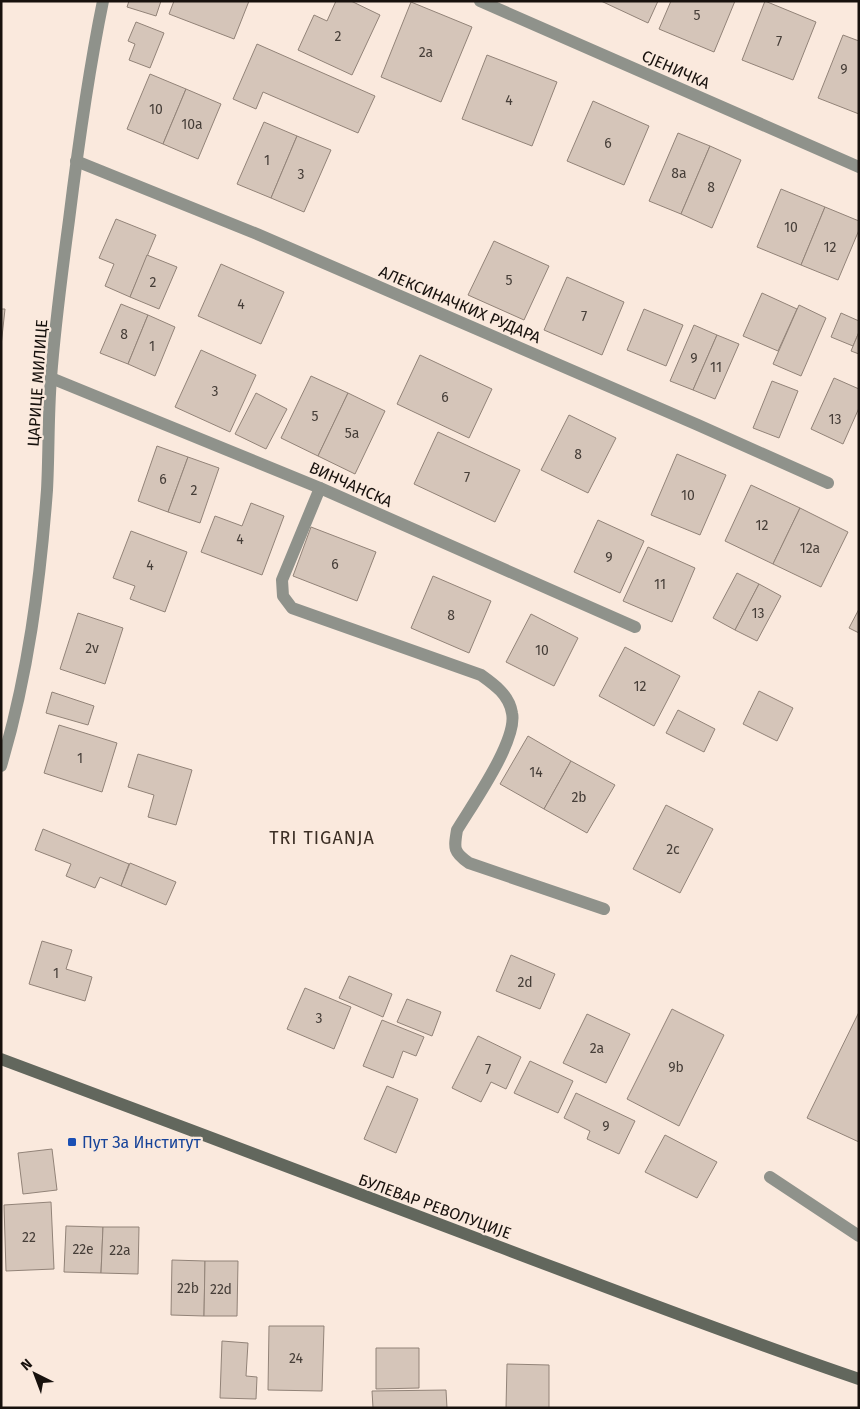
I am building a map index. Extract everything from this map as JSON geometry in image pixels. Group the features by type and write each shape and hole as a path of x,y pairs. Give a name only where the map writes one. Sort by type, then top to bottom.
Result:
{"main road":[{"name":"БУЛЕВАР РЕВОЛУЦИЈЕ","path":"1,1059 166,1119 346,1190 758,1345 859,1379"}],"street":[{"name":"ЦАРИЦЕ МИЛИЦЕ","path":"2,762 13,724 28,655 41,560 47,489 51,378 62,272 76,161 91,62 103,1"},
{"name":"СЈЕНИЧКА","path":"480,1 859,167"},
{"name":"АЛЕКСИНАЧКИХ РУДАРА","path":"76,161 328,265 698,424 828,483"},
{"name":"ВИНЧАНСКА","path":"51,378 320,488 635,627"},
{"path":"320,488 282,580 283,596 292,608 481,675 496,686 508,700 513,714 511,731 505,748 457,830 454,845 456,852 469,863 604,909"},
{"path":"770,1177 859,1236"}],"building":[{"path":"129,1 161,1 156,16 127,7"},
{"path":"174,1 249,1 234,39 169,14"},
{"path":"336,1 351,1 380,15 352,75 298,50 314,15 327,21"},
{"path":"601,1 658,1 648,23"},
{"path":"671,1 735,1 714,52 659,29"},
{"path":"765,1 816,22 793,80 742,60"},
{"path":"411,2 472,27 441,102 381,77"},
{"path":"136,22 164,33 150,68 129,60 135,44 128,41"},
{"path":"843,35 859,41 859,114 818,98"},
{"path":"257,44 375,96 358,133 263,92 256,109 233,99"},
{"path":"487,55 557,82 532,146 462,119"},
{"path":"150,74 186,89 163,144 127,129"},
{"path":"186,89 221,104 198,159 163,144"},
{"path":"593,101 649,126 624,185 567,161"},
{"path":"264,122 297,136 271,198 237,184"},
{"path":"678,133 710,146 681,214 649,201"},
{"path":"297,136 331,150 304,212 271,198"},
{"path":"710,146 741,160 712,228 681,214"},
{"path":"781,189 825,207 801,265 757,247"},
{"path":"825,207 859,221 859,230 838,280 801,265"},
{"path":"116,219 156,235 130,297 105,286 114,264 99,258"},
{"path":"494,241 549,266 524,320 468,295"},
{"path":"147,255 177,267 159,309 130,297"},
{"path":"221,264 284,292 261,344 198,316"},
{"path":"567,277 624,302 602,355 544,330"},
{"path":"762,293 797,309 778,351 743,336"},
{"path":"121,304 148,315 128,364 100,353"},
{"path":"799,305 826,318 801,376 773,364"},
{"path":"1,309 5,309 1,346"},
{"path":"644,309 683,325 666,366 627,350"},
{"path":"841,313 859,321 859,332 853,346 831,337"},
{"path":"148,315 175,327 155,376 128,364"},
{"path":"694,325 717,335 693,390 670,381"},
{"path":"859,332 859,354 851,351"},
{"path":"717,335 739,344 715,399 693,390"},
{"path":"201,350 256,375 230,432 175,407"},
{"path":"420,355 492,389 469,438 397,404"},
{"path":"311,376 348,393 318,456 281,438"},
{"path":"834,378 859,389 859,408 843,444 811,429"},
{"path":"772,381 798,391 779,438 753,428"},
{"path":"256,393 287,409 266,449 235,434"},
{"path":"348,393 385,411 355,474 318,456"},
{"path":"569,415 616,438 588,493 541,470"},
{"path":"438,432 520,470 495,522 414,484"},
{"path":"157,446 188,457 168,512 138,501"},
{"path":"677,454 726,475 700,535 651,515"},
{"path":"188,457 219,468 200,523 168,512"},
{"path":"751,485 800,508 773,564 725,541"},
{"path":"251,503 284,516 262,575 201,552 215,516 242,526"},
{"path":"800,508 848,532 821,587 773,564"},
{"path":"598,520 644,541 620,593 574,572"},
{"path":"311,527 376,552 357,601 293,576"},
{"path":"131,531 187,552 165,612 130,599 135,586 113,578"},
{"path":"648,547 695,568 672,622 623,601"},
{"path":"737,573 759,584 735,630 713,618"},
{"path":"433,576 491,601 469,653 411,628"},
{"path":"759,584 781,596 757,641 735,630"},
{"path":"859,609 859,633 849,628"},
{"path":"78,613 123,628 105,684 60,669"},
{"path":"531,614 578,638 554,686 506,662"},
{"path":"625,647 680,676 654,726 599,696"},
{"path":"759,691 793,708 777,741 743,724"},
{"path":"52,692 94,706 88,725 46,713"},
{"path":"678,710 715,729 704,752 666,733"},
{"path":"59,725 117,743 102,792 44,773"},
{"path":"528,736 571,761 544,809 500,784"},
{"path":"138,754 192,770 176,825 148,817 154,795 128,787"},
{"path":"571,761 615,785 587,833 544,809"},
{"path":"666,805 713,829 680,893 633,869"},
{"path":"43,829 129,864 121,886 100,877 95,888 66,876 71,864 35,850"},
{"path":"130,863 176,882 166,905 121,886"},
{"path":"42,941 72,950 66,969 92,977 85,1001 29,984"},
{"path":"511,955 555,974 540,1009 496,991"},
{"path":"349,976 392,994 383,1017 339,998"},
{"path":"305,988 351,1007 334,1049 287,1029"},
{"path":"407,999 441,1012 432,1036 397,1022"},
{"path":"672,1009 724,1035 679,1126 627,1099"},
{"path":"859,1012 859,1142 807,1118"},
{"path":"587,1014 630,1034 606,1083 563,1063"},
{"path":"382,1020 424,1037 416,1056 403,1051 393,1078 363,1066"},
{"path":"478,1036 521,1057 506,1089 491,1082 481,1102 452,1088"},
{"path":"530,1061 573,1081 558,1113 514,1093"},
{"path":"387,1086 418,1099 396,1153 364,1139"},
{"path":"576,1093 635,1121 619,1154 587,1139 590,1131 564,1118"},
{"path":"665,1135 717,1162 697,1198 645,1172"},
{"path":"52,1149 57,1190 23,1194 18,1153"},
{"path":"51,1202 54,1269 6,1271 4,1205"},
{"path":"66,1226 103,1227 101,1273 64,1272"},
{"path":"103,1227 139,1227 138,1274 101,1273"},
{"path":"172,1260 205,1261 204,1316 171,1315"},
{"path":"205,1261 238,1261 237,1316 204,1316"},
{"path":"269,1326 324,1326 322,1391 268,1390"},
{"path":"222,1341 248,1343 246,1376 257,1377 256,1399 220,1398"},
{"path":"376,1348 419,1348 419,1388 376,1389"},
{"path":"507,1364 549,1365 549,1408 506,1408"},
{"path":"446,1390 447,1408 373,1408 372,1391"}],"place":[{"name":"Пут За Институт","path":"72,1142"}],"district":[{"name":"TRI TIGANJA","path":"322,838"}]}
